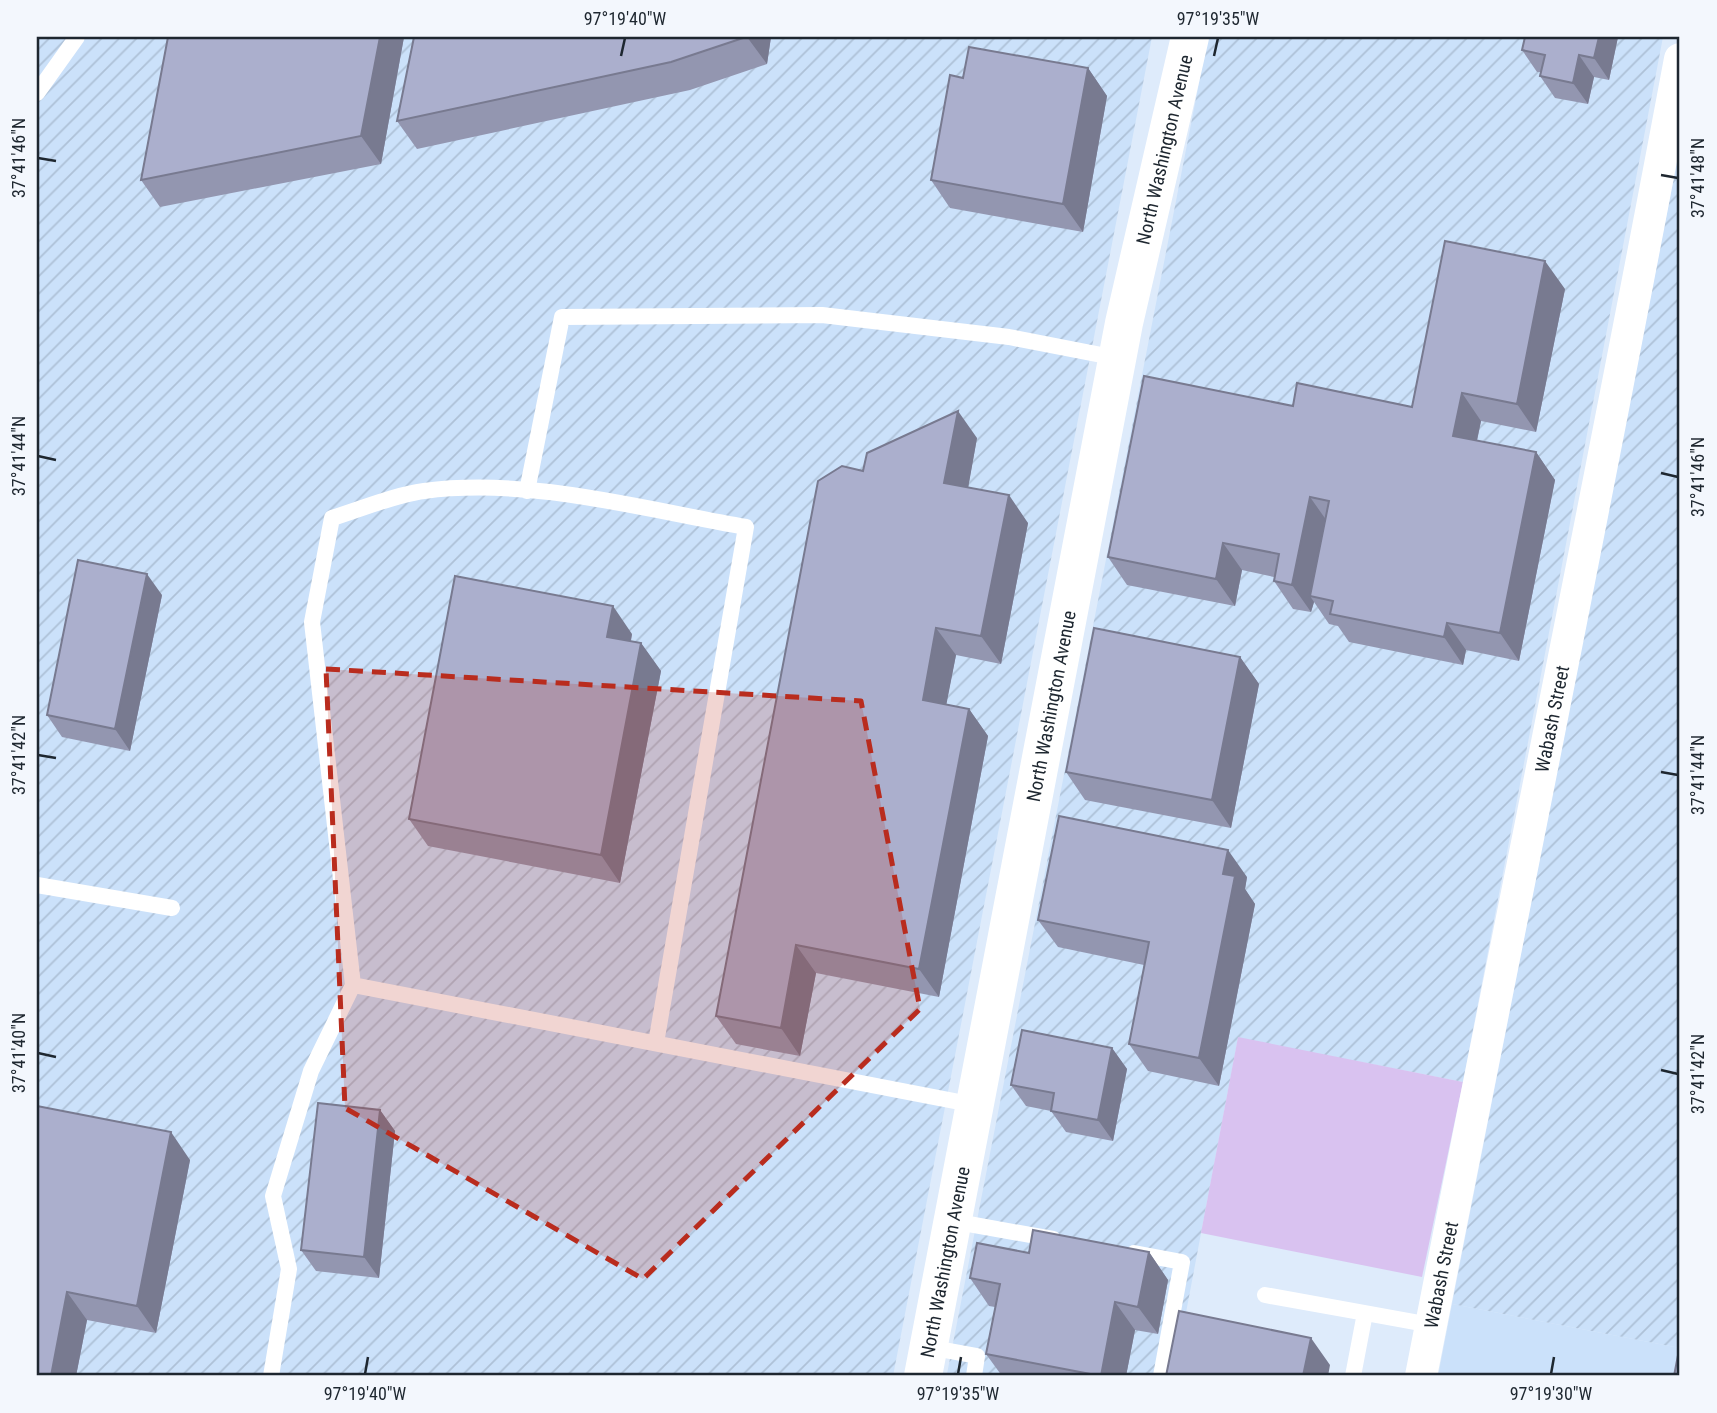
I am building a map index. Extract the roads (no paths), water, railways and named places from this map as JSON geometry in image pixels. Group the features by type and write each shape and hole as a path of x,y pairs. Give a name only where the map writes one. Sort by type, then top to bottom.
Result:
{"street":[{"name":"North Washington Avenue","path":"925,1362 1117,359 1190,37"},
{"name":"Wabash Street","path":"1421,1376 1546,736 1599,486 1680,59"}],"lane":[{"path":"37,93 77,37"},
{"path":"527,491 562,317 822,314 1009,337 1117,359"},
{"path":"271,1376 289,1269 273,1196 311,1071 353,985 312,622 332,519 422,491 497,488 746,527 656,1044"},
{"path":"37,885 172,908"},
{"path":"353,985 975,1105"},
{"path":"952,1221 1064,1241"},
{"path":"1116,1250 1182,1262 1161,1376"},
{"path":"1265,1295 1431,1325"},
{"path":"1353,1376 1365,1314"},
{"path":"925,1362 977,1356 974,1376"}]}
